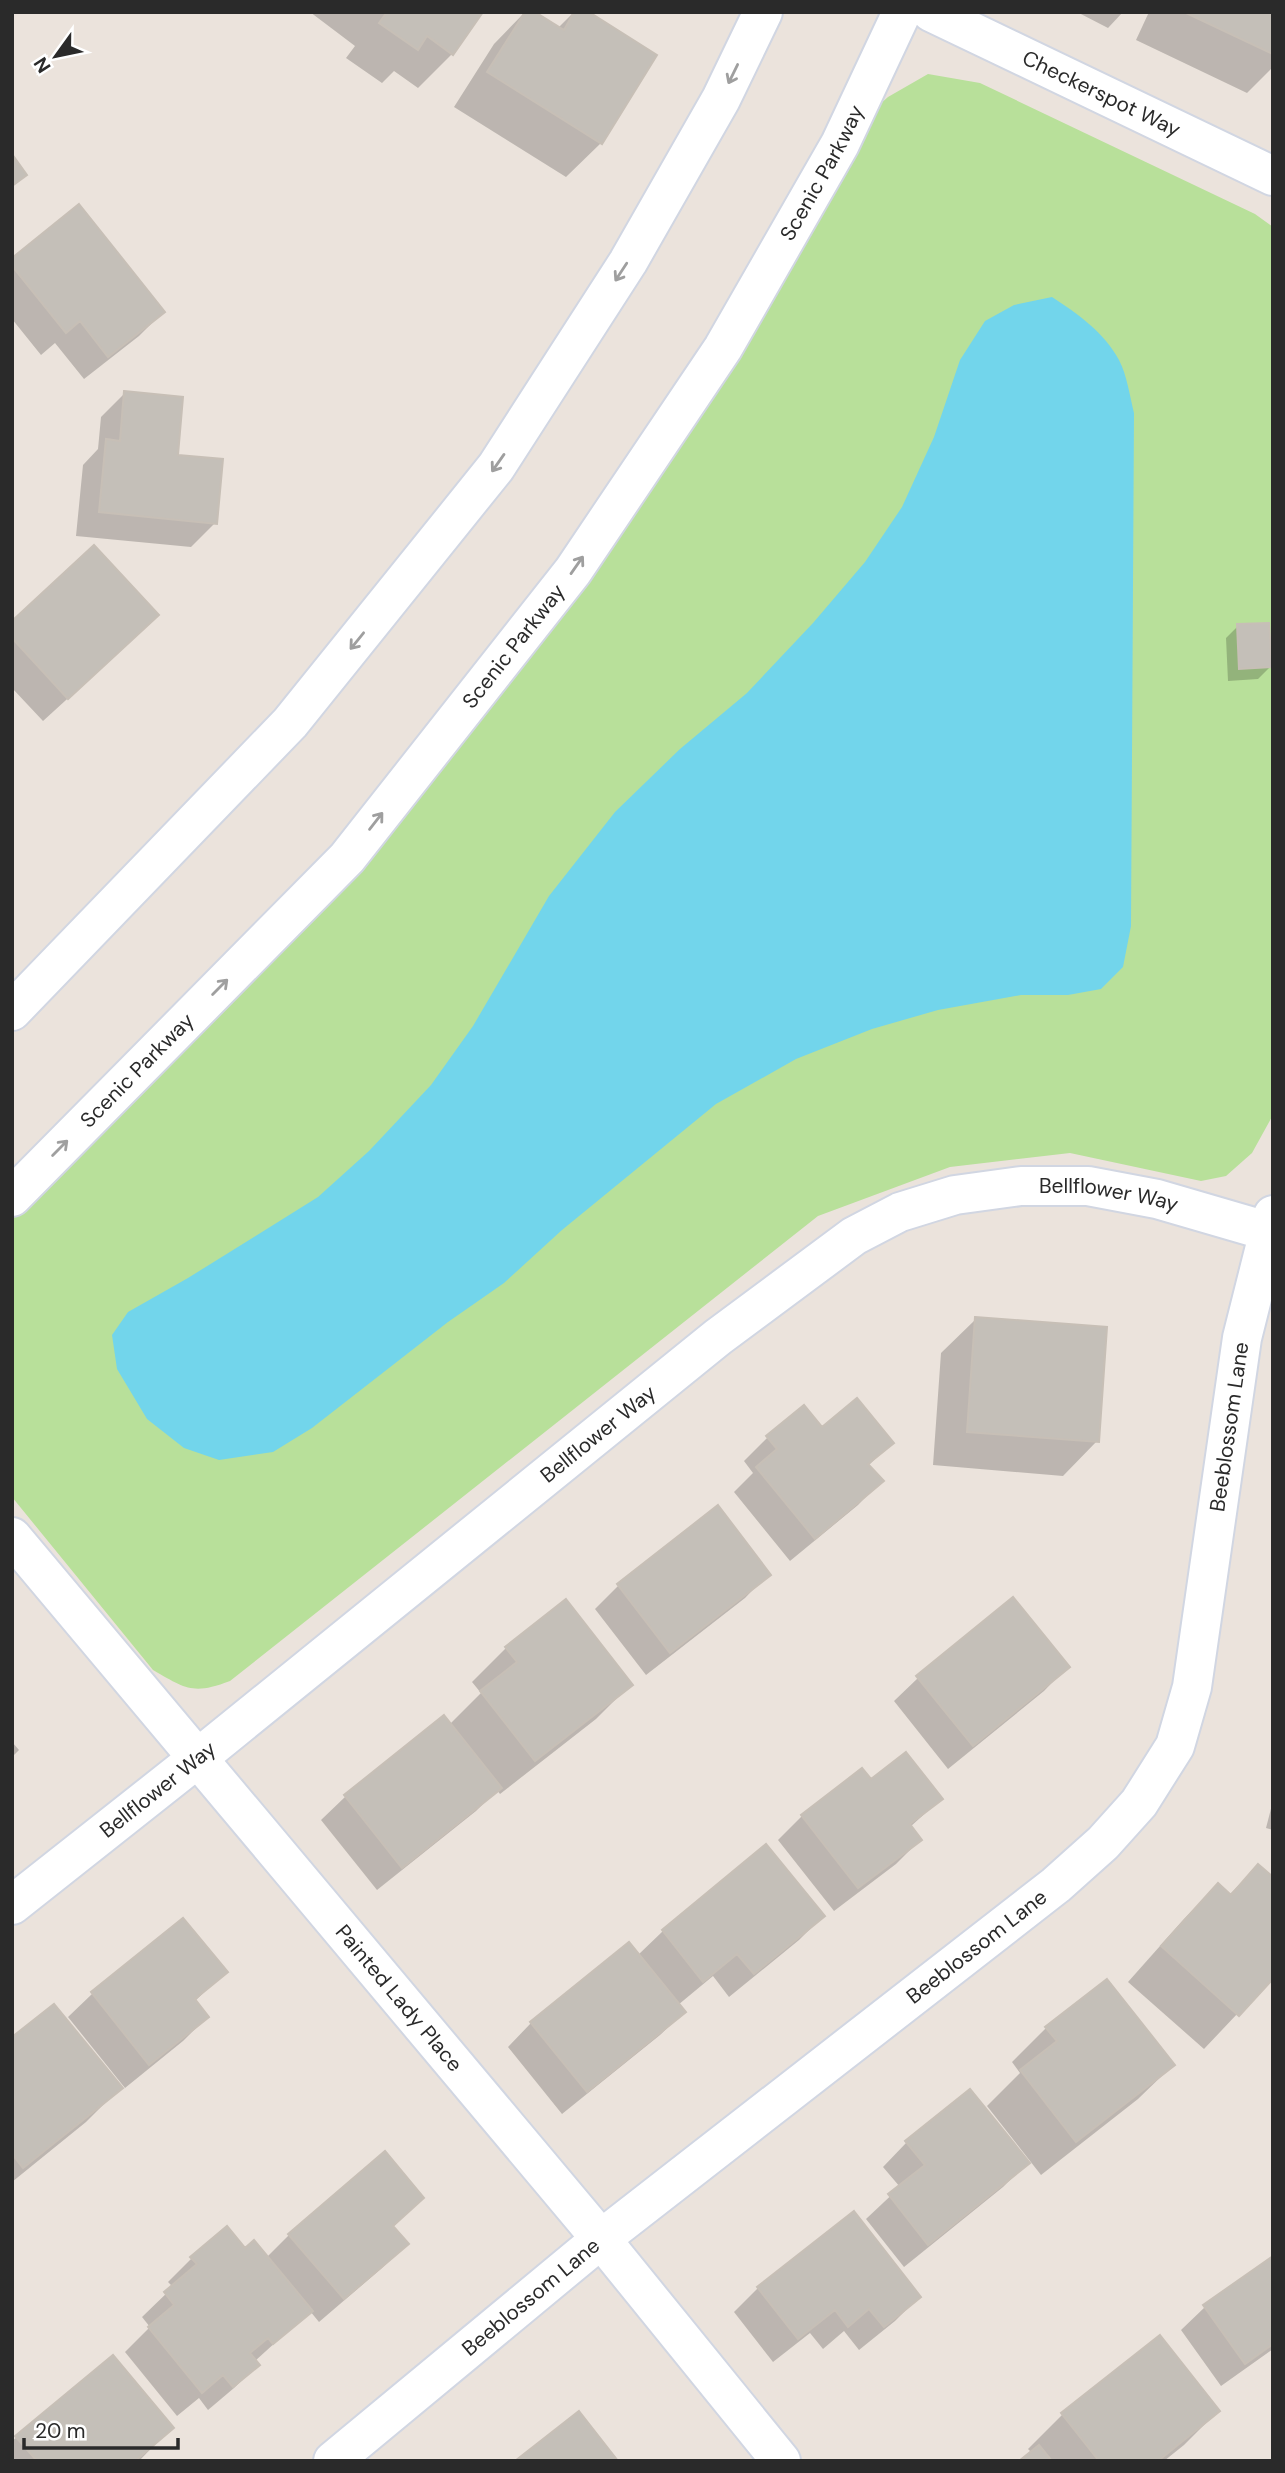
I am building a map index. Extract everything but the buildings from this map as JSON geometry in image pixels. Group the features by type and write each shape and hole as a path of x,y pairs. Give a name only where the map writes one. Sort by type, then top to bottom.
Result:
{"street":[{"path":"12,1011 290,723 496,467 628,262 721,99 763,12"},
{"name":"Scenic Parkway","path":"12,1197 347,858 573,570 723,348 840,144 902,12"},
{"name":"Checkerspot Way","path":"931,12 1273,176"},
{"name":"Bellflower Way","path":"12,1905 718,1337 854,1236 900,1212 955,1195 1021,1186 1088,1186 1270,1223"},
{"name":"Beeblossom Lane","path":"333,2461 601,2239 1056,1885 1103,1843 1139,1803 1175,1746 1192,1687 1242,1338 1270,1223"},
{"name":"Painted Lady Place","path":"12,1537 601,2239 781,2461"}],"green space":[{"path":"928,74 980,83 1255,214 1273,227 1273,1115 1252,1153 1226,1176 1201,1181 1070,1153 950,1167 818,1216 230,1681 198,1689 182,1686 153,1670 12,1497 12,1212 411,792 869,114 888,97"}],"water":[{"path":"1052,297 1090,324 1113,350 1124,372 1134,413 1131,926 1123,967 1101,989 1068,995 1021,995 938,1010 872,1029 796,1059 716,1104 562,1230 504,1283 448,1322 312,1428 273,1452 219,1460 184,1448 147,1419 117,1369 112,1335 128,1312 318,1197 369,1151 431,1085 473,1026 549,896 615,812 680,749 747,693 813,623 865,562 902,507 934,437 960,360 985,321 1014,305"}]}
